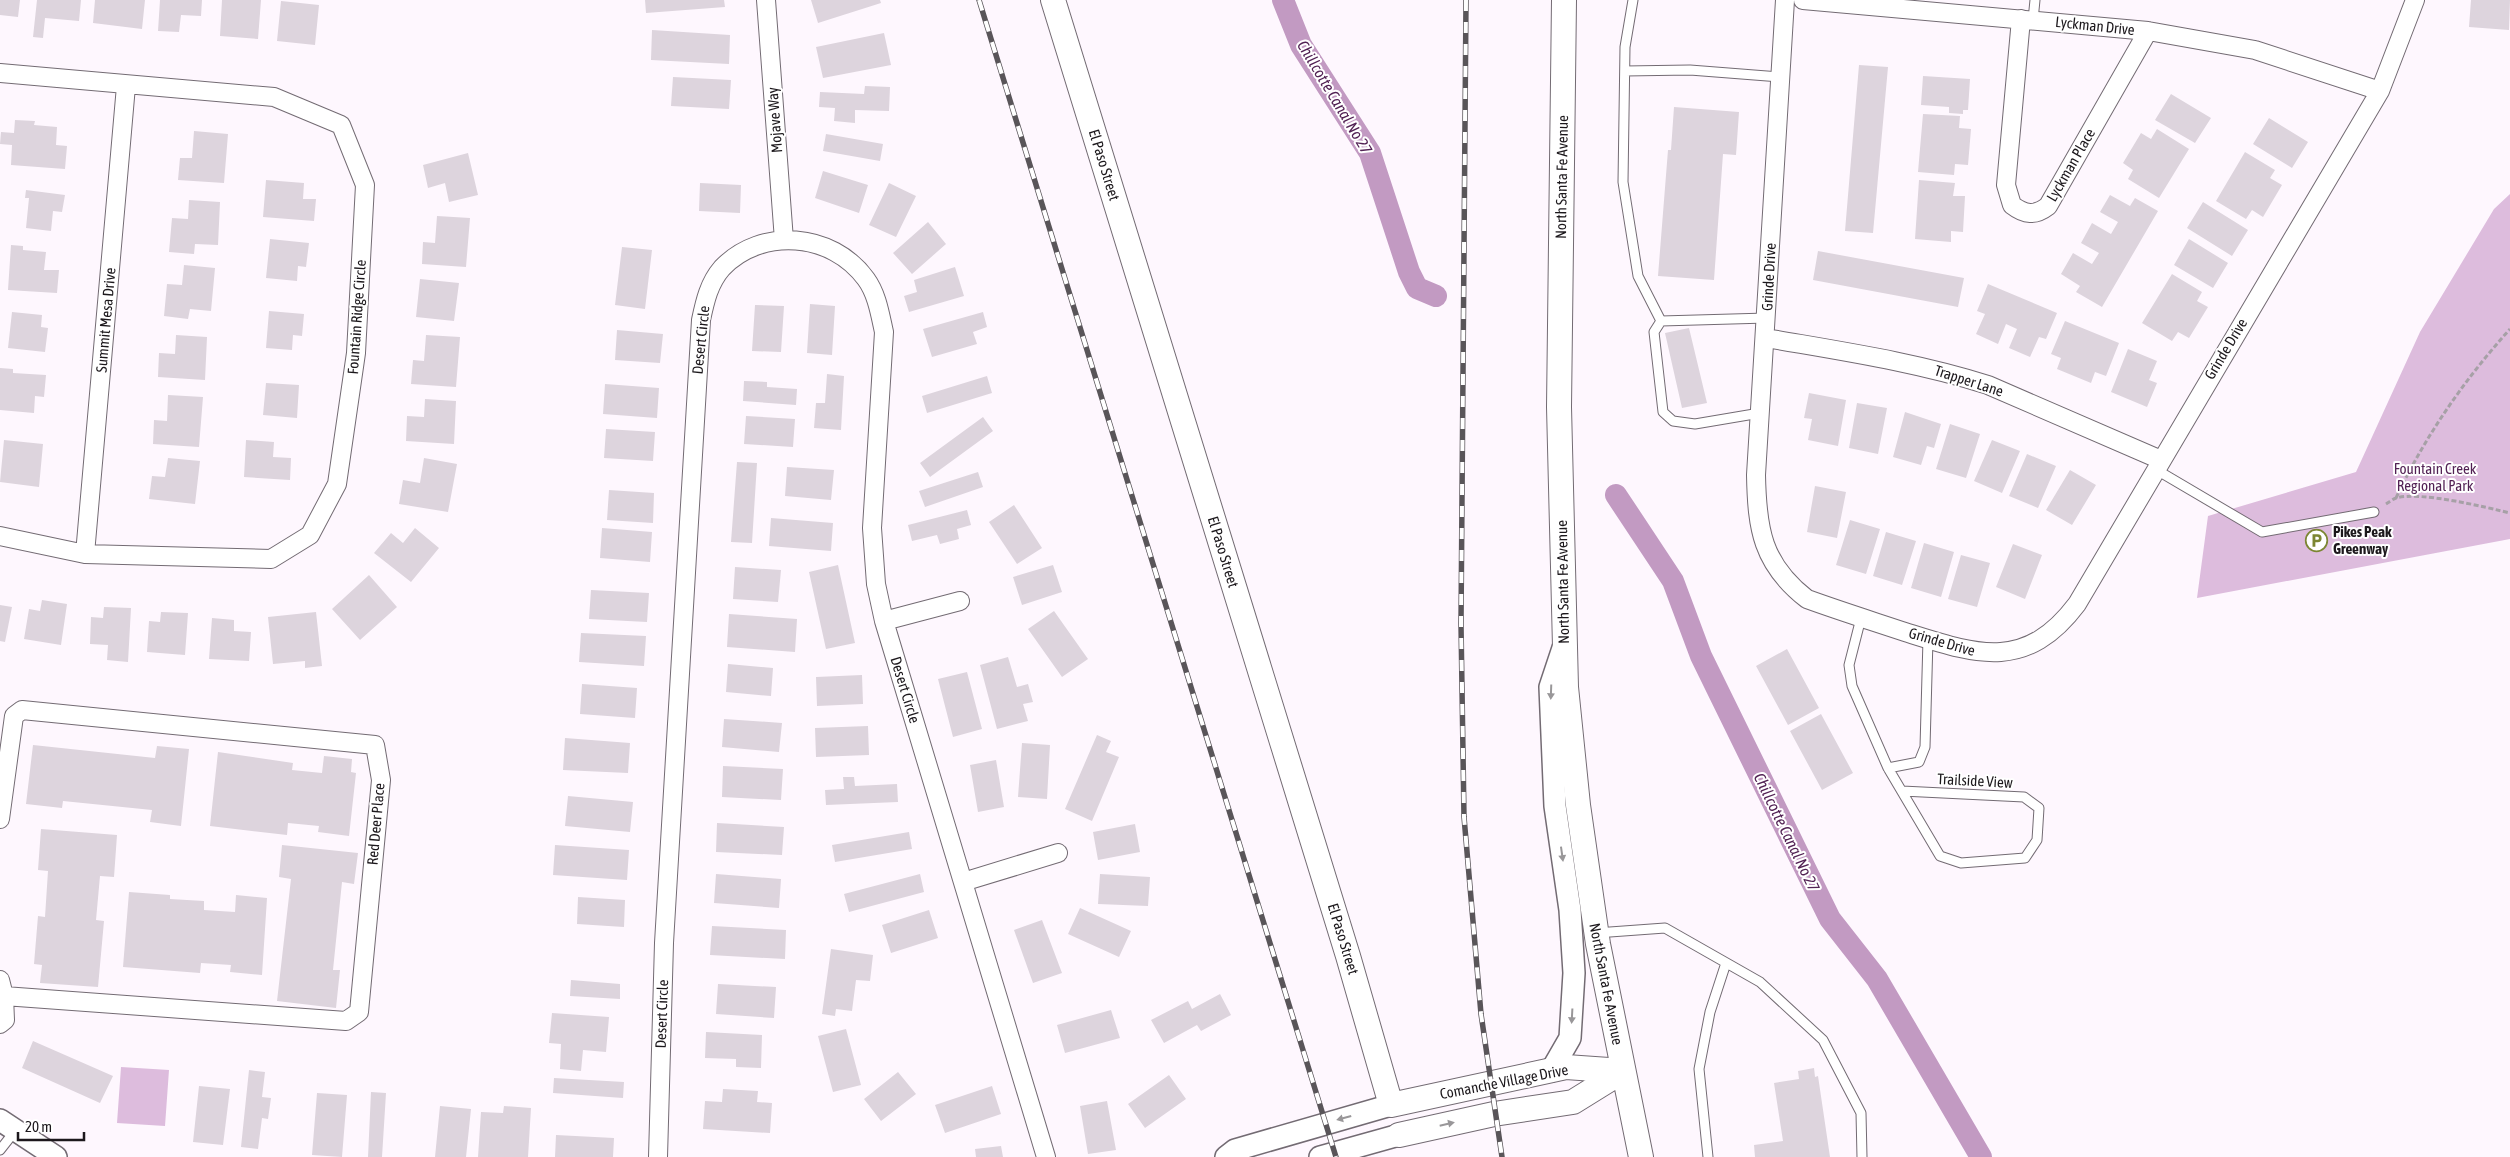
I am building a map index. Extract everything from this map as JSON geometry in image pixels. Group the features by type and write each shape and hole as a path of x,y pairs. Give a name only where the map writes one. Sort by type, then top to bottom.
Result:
{"main road":[{"name":"El Paso Street","path":"1053,0 1340,928 1391,1105"},
{"name":"North Santa Fe Avenue","path":"1564,0 1559,407 1564,646 1576,788 1596,933 1641,1157"},
{"name":"Comanche Village Drive","path":"1391,1105 1551,1070 1566,1068 1623,1071"},
{"name":"Comanche Village Drive","path":"1399,1135 1504,1112 1573,1102 1623,1071"}],"street":[{"name":"Mojave Way","path":"766,0 784,240"},
{"name":"Grinde Drive","path":"1785,0 1766,338 1756,475 1758,526 1777,570 1789,585 1807,599 1928,639 1986,654 2024,647 2046,636 2063,623 2077,604 2380,91 2416,0"},
{"name":"Lyckman Drive","path":"1803,0 2148,31 2255,50 2380,91"},
{"name":"Lyckman Place","path":"2027,19 2006,185 2012,205 2027,213 2035,214 2048,206 2148,31"},
{"name":"Fountain Ridge Circle","path":"0,73 126,86 274,97 341,125 365,185 356,353 337,484 310,535 271,559 85,554 0,536"},
{"name":"Summit Mesa Drive","path":"85,554 126,86"},
{"name":"Desert Circle","path":"658,1157 664,942 701,320 706,293 722,269 746,248 784,240 812,241 842,257 866,278 878,304 884,332 872,528 876,584 884,621 1046,1157"},
{"name":"Trapper Lane","path":"1766,338 1916,365 1959,376 1988,386 2158,464"},
{"path":"884,621 960,601"},
{"path":"1551,1070 1570,1038 1574,973 1570,910 1555,806 1550,687 1564,646"},
{"name":"Red Deer Place","path":"0,819 14,716 22,710 375,745 378,756 381,780 358,1012 346,1022 1,991 5,1020 0,1024"},
{"path":"963,882 1058,853"},
{"name":"Comanche Village Drive","path":"1226,1157 1235,1150 1391,1105"},
{"path":"7,1126 56,1157"},
{"name":"Comanche Village Drive","path":"1320,1157 1399,1135"}],"lane":[{"path":"1633,0 1625,47 1624,182 1638,276 1661,321"},
{"path":"2027,19 2035,0"},
{"path":"1625,71 1690,70 1780,77"},
{"path":"1661,321 1767,318"},
{"path":"1661,321 1654,332 1654,350 1663,412 1673,421 1695,424 1760,413"},
{"path":"2158,464 2262,532 2374,512"},
{"name":"Trailside View","path":"1861,618 1849,665 1852,686 1888,768 1940,856 1961,863 2025,858 2037,840 2039,808 2024,797 1902,791"},
{"name":"Trailside View","path":"1888,768 1919,762 1925,747 1928,639"},
{"path":"1596,933 1665,928 1760,982 1823,1040 1860,1113 1862,1157"},
{"path":"1708,1157 1699,1070 1710,1012 1726,963"},
{"path":"0,1150 7,1126"}],"path":[{"path":"2510,329 2468,379 2408,471 2396,498 2455,501 2510,513"}],"green space":[{"name":"Fountain Creek Regional Park","path":"2510,194 2510,539 2197,598 2208,516 2356,472 2420,332 2494,209"},
{"path":"121,1067 169,1070 165,1126 117,1123"}],"building":[{"path":"0,0 20,0 18,17 0,15"},
{"path":"37,0 81,0 79,21 45,18 43,38 33,37"},
{"path":"95,0 145,0 142,29 93,23"},
{"path":"160,0 202,0 201,16 181,15 179,32 158,31"},
{"path":"222,0 261,0 258,39 220,36"},
{"path":"645,0 724,0 725,7 646,13"},
{"path":"811,0 880,0 881,3 818,23"},
{"path":"2471,0 2510,0 2509,30 2469,27"},
{"path":"281,1 319,5 315,45 277,41"},
{"path":"652,30 730,35 729,64 651,60"},
{"path":"884,33 891,65 823,78 816,47"},
{"path":"1859,65 1888,67 1873,233 1845,231"},
{"path":"1923,76 1970,79 1968,110 1963,110 1963,114 1949,113 1949,107 1921,105"},
{"path":"673,77 731,80 729,109 671,106"},
{"path":"865,86 890,87 889,111 855,110 855,123 834,121 835,108 819,107 820,92 864,94"},
{"path":"2171,94 2211,118 2195,143 2155,120"},
{"path":"1674,107 1739,112 1736,155 1723,154 1714,280 1658,276 1668,150 1671,150"},
{"path":"1923,114 1960,116 1959,128 1971,129 1968,165 1955,164 1954,175 1918,172"},
{"path":"2269,118 2308,142 2292,168 2253,144"},
{"path":"15,120 35,121 34,125 57,127 56,145 67,146 65,169 11,165 12,145 0,144 1,132 14,133"},
{"path":"2157,129 2189,149 2159,198 2128,179 2133,170 2123,163 2141,133 2151,139"},
{"path":"194,131 228,134 224,183 178,180 180,158 192,158"},
{"path":"826,134 883,144 880,161 823,151"},
{"path":"2245,152 2275,170 2270,178 2282,185 2263,217 2252,210 2246,219 2216,201"},
{"path":"468,153 478,195 449,202 445,183 428,188 423,165"},
{"path":"823,171 868,185 859,213 815,198"},
{"path":"266,180 304,183 303,199 316,199 314,221 263,217"},
{"path":"1919,180 1955,183 1953,196 1965,196 1963,232 1951,231 1951,242 1915,239"},
{"path":"700,183 741,185 740,213 699,211"},
{"path":"889,183 916,196 896,237 869,225"},
{"path":"26,190 65,195 62,212 53,211 51,231 26,228 29,198 25,198"},
{"path":"2110,195 2130,206 2135,198 2158,211 2102,307 2076,292 2080,286 2061,274 2073,253 2092,264 2099,253 2081,243 2092,223 2111,234 2118,222 2100,212"},
{"path":"189,200 220,202 218,245 195,244 194,254 169,252 172,218 188,219"},
{"path":"2203,202 2248,230 2232,256 2187,228"},
{"path":"437,216 470,218 466,267 422,264 423,242 435,243"},
{"path":"928,222 946,244 912,274 893,253"},
{"path":"270,239 309,243 306,267 298,266 297,281 266,278"},
{"path":"2189,239 2228,263 2213,288 2174,265"},
{"path":"11,245 23,246 23,250 46,252 44,270 59,270 57,293 8,290"},
{"path":"622,247 652,250 645,309 615,305"},
{"path":"1818,251 1964,278 1958,307 1813,280"},
{"path":"184,265 215,268 211,311 190,309 188,319 164,316 167,284 182,285"},
{"path":"955,267 964,296 909,312 904,296 917,292 914,280"},
{"path":"2172,274 2202,292 2197,301 2208,307 2189,338 2178,332 2172,341 2142,323"},
{"path":"420,279 459,283 454,321 416,317"},
{"path":"1988,284 2057,313 2046,339 2039,337 2030,357 2009,348 2017,329 2006,324 1998,344 1976,334 1985,314 1977,311"},
{"path":"810,304 835,306 832,355 807,353"},
{"path":"755,305 784,306 781,352 752,351"},
{"path":"269,311 304,314 302,336 293,335 292,350 266,348"},
{"path":"12,312 42,315 41,327 48,328 45,352 8,348"},
{"path":"983,312 987,327 973,332 977,344 932,357 923,329"},
{"path":"2065,321 2119,343 2106,376 2095,372 2091,383 2057,369 2061,358 2051,354"},
{"path":"1689,328 1707,403 1682,408 1665,333"},
{"path":"617,330 663,334 660,363 615,360"},
{"path":"176,335 207,337 205,380 158,377 159,353 175,354"},
{"path":"426,335 460,337 456,387 411,384 413,360 424,361"},
{"path":"2128,349 2157,361 2149,380 2157,383 2147,407 2111,392"},
{"path":"0,368 13,369 13,373 46,375 44,397 35,396 34,413 0,410"},
{"path":"827,374 844,376 841,430 814,428 816,403 825,403"},
{"path":"987,376 992,393 927,413 922,396"},
{"path":"744,381 767,382 767,387 797,389 796,405 743,401"},
{"path":"266,383 299,385 297,418 263,415"},
{"path":"605,384 659,388 657,418 603,414"},
{"path":"1809,393 1846,400 1838,446 1808,440 1812,419 1804,418"},
{"path":"168,395 203,397 199,447 153,444 154,420 167,421"},
{"path":"425,399 456,401 454,444 406,441 407,416 424,417"},
{"path":"1857,403 1887,408 1878,454 1849,448"},
{"path":"1905,412 1941,424 1934,448 1927,446 1921,465 1893,457"},
{"path":"746,416 795,419 793,447 744,444"},
{"path":"983,417 993,431 930,477 920,463"},
{"path":"1950,424 1980,434 1966,478 1936,469"},
{"path":"606,429 655,432 653,461 604,458"},
{"path":"4,440 43,444 39,487 0,482"},
{"path":"246,440 274,442 273,457 291,458 290,480 244,477"},
{"path":"1992,440 2020,451 2002,493 1974,481"},
{"path":"2027,454 2056,466 2038,508 2009,496"},
{"path":"168,458 200,461 195,504 149,499 152,476 165,477"},
{"path":"424,458 457,464 448,512 399,504 403,480 420,483"},
{"path":"737,462 757,463 752,543 731,542"},
{"path":"787,467 834,470 831,500 785,496"},
{"path":"2070,470 2096,485 2072,525 2046,510"},
{"path":"978,472 983,487 925,507 919,491"},
{"path":"1815,486 1846,492 1837,538 1807,532"},
{"path":"609,490 654,493 653,523 607,520"},
{"path":"1014,505 1042,548 1017,564 989,522"},
{"path":"967,510 971,525 957,529 959,539 940,544 937,535 912,541 908,525"},
{"path":"771,518 833,523 831,551 769,546"},
{"path":"1850,520 1880,529 1866,574 1836,565"},
{"path":"415,528 439,548 411,582 374,553 391,533 403,543"},
{"path":"602,528 652,532 650,562 600,558"},
{"path":"1886,532 1916,541 1902,585 1873,576"},
{"path":"1924,543 1954,552 1941,597 1911,588"},
{"path":"2013,544 2042,555 2025,599 1996,587"},
{"path":"1961,555 1990,563 1977,607 1948,599"},
{"path":"838,565 855,643 826,649 809,572"},
{"path":"1053,565 1062,592 1022,605 1013,577"},
{"path":"735,567 781,570 778,602 733,599"},
{"path":"369,575 397,607 360,640 332,609"},
{"path":"591,590 649,593 647,622 589,619"},
{"path":"42,600 67,604 61,645 24,639 29,609 40,611"},
{"path":"0,605 12,607 5,642 0,641"},
{"path":"104,607 131,608 128,662 107,660 108,645 90,644 91,617 103,618"},
{"path":"1054,611 1088,659 1062,677 1028,629"},
{"path":"161,612 188,613 185,655 147,652 149,621 160,622"},
{"path":"316,612 322,666 305,668 305,661 273,664 268,617"},
{"path":"729,614 797,619 795,652 727,647"},
{"path":"212,618 234,620 234,631 251,632 249,661 209,659"},
{"path":"581,633 646,636 644,666 579,662"},
{"path":"1787,649 1819,708 1788,725 1756,666"},
{"path":"1008,657 1017,687 1028,684 1033,702 1023,704 1028,721 997,729 980,665"},
{"path":"728,664 773,668 771,696 726,692"},
{"path":"967,672 982,729 953,737 938,679"},
{"path":"862,675 863,704 817,706 816,677"},
{"path":"582,684 637,688 635,718 580,714"},
{"path":"1821,714 1853,773 1822,790 1790,731"},
{"path":"724,719 782,723 779,752 722,747"},
{"path":"868,726 869,755 816,757 815,728"},
{"path":"1097,735 1111,741 1106,752 1119,757 1092,821 1065,809"},
{"path":"565,738 630,743 628,773 563,770"},
{"path":"1022,743 1050,745 1047,799 1018,797"},
{"path":"33,745 155,758 157,746 189,749 181,826 150,822 152,810 63,801 62,808 26,804"},
{"path":"218,752 293,763 292,770 322,773 324,756 352,759 351,772 356,773 349,836 318,832 319,826 288,823 287,835 210,826"},
{"path":"996,760 1004,807 978,812 970,765"},
{"path":"723,766 783,769 781,800 722,797"},
{"path":"843,777 854,777 855,786 897,784 898,802 826,805 825,790 844,789"},
{"path":"568,796 633,802 630,832 565,826"},
{"path":"717,823 784,827 782,855 716,852"},
{"path":"1135,824 1140,852 1098,860 1093,832"},
{"path":"41,829 117,835 114,877 100,876 96,920 104,921 98,987 40,983 42,965 34,964 38,916 45,917 48,871 38,870"},
{"path":"909,832 912,849 835,862 832,845"},
{"path":"282,845 358,853 354,884 342,882 333,970 340,970 336,1008 277,1001 291,879 279,877"},
{"path":"555,845 629,850 627,880 553,875"},
{"path":"716,874 781,879 779,908 714,903"},
{"path":"920,874 924,892 849,912 844,894"},
{"path":"1100,874 1150,877 1148,906 1098,904"},
{"path":"129,892 170,895 170,899 204,901 204,910 235,912 236,895 267,898 262,975 230,972 231,965 201,963 200,973 123,967"},
{"path":"578,897 625,900 624,927 577,924"},
{"path":"1080,908 1131,931 1119,957 1068,934"},
{"path":"929,910 938,938 891,953 882,925"},
{"path":"1042,920 1062,973 1033,983 1014,930"},
{"path":"712,926 786,930 785,959 710,955"},
{"path":"831,949 873,955 870,981 856,980 852,1011 836,1009 835,1016 822,1014"},
{"path":"571,980 620,984 620,999 570,996"},
{"path":"718,984 776,987 774,1018 716,1014"},
{"path":"1220,994 1231,1015 1201,1031 1197,1025 1164,1043 1151,1020 1188,1001 1192,1009"},
{"path":"1111,1010 1120,1038 1065,1053 1057,1025"},
{"path":"552,1013 609,1017 606,1052 583,1050 581,1071 560,1069 561,1044 549,1043"},
{"path":"846,1029 861,1085 833,1092 818,1036"},
{"path":"706,1032 762,1035 761,1068 736,1067 736,1059 705,1058"},
{"path":"33,1041 113,1076 100,1103 22,1068"},
{"path":"1814,1068 1815,1077 1818,1076 1830,1157 1755,1157 1754,1145 1783,1141 1774,1083 1799,1079 1798,1071"},
{"path":"249,1070 265,1072 262,1097 271,1098 268,1119 262,1118 258,1149 241,1147"},
{"path":"898,1072 916,1094 881,1121 864,1099"},
{"path":"1169,1075 1186,1099 1145,1128 1128,1104"},
{"path":"554,1078 624,1082 623,1098 553,1093"},
{"path":"199,1086 230,1089 223,1145 193,1142"},
{"path":"992,1086 1001,1114 945,1133 935,1105"},
{"path":"723,1089 758,1091 757,1102 772,1103 770,1133 703,1129 705,1101 722,1102"},
{"path":"371,1092 386,1093 382,1157 368,1157"},
{"path":"317,1093 347,1095 342,1157 312,1155"},
{"path":"1107,1101 1116,1150 1088,1154 1080,1106"},
{"path":"440,1106 471,1109 466,1157 435,1157"},
{"path":"504,1106 531,1108 528,1157 478,1157 481,1112 503,1113"},
{"path":"556,1135 614,1138 613,1157 555,1157"},
{"path":"1001,1146 1003,1157 976,1157 975,1149"}],"waterway":[{"name":"Chillcotte Canal No 27","path":"1283,0 1301,45 1370,153 1409,272 1417,288 1436,296"},
{"name":"Chillcotte Canal No 27","path":"1616,495 1673,581 1701,656 1830,919 1877,979 1981,1157"}],"railway":[{"path":"979,0 1336,1157"},
{"path":"1466,0 1461,624 1464,817 1481,1014 1502,1157"}],"place":[{"name":"Pikes Peak Greenway","path":"2317,541"}]}
